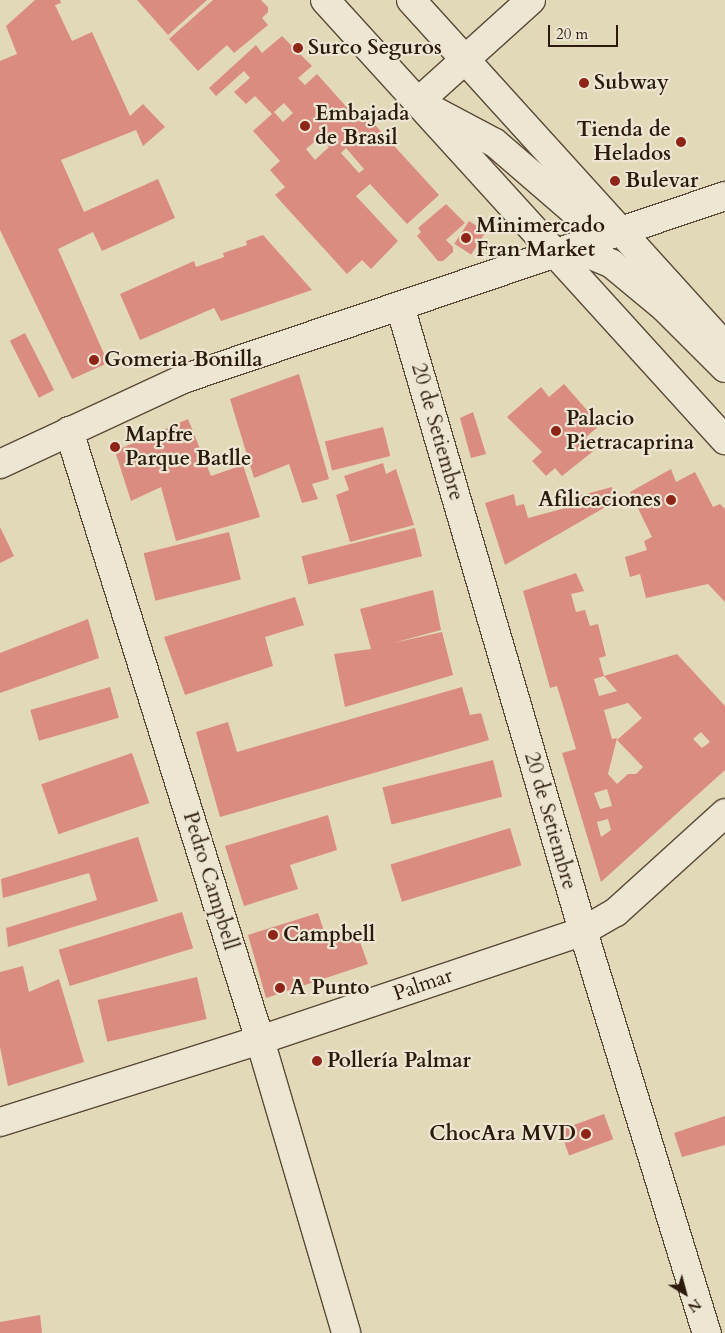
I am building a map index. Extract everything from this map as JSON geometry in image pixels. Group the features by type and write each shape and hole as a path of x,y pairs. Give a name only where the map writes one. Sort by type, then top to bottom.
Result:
{"street":[{"path":"326,0 725,440"},
{"path":"411,0 725,346"},
{"path":"418,102 531,0"},
{"path":"418,102 495,143 580,216 622,233"},
{"path":"0,464 183,379 554,253 622,233 725,196"},
{"path":"554,253 584,252 612,264 665,308 725,368"},
{"name":"20 de Setiembre","path":"400,306 582,931 707,1333"},
{"name":"Pedro Campbell","path":"69,431 260,1040 346,1333"},
{"name":"Palmar","path":"0,1122 260,1040 582,931 616,912 725,813"}],"building":[{"path":"35,0 60,0 61,3 55,5 72,41 92,32 130,116 143,104 165,127 143,146 136,130 61,160 84,212 158,179 175,218 102,251 93,232 58,249 108,363 72,379 0,230 0,61 17,54 6,26"},
{"path":"137,0 207,0 168,35"},
{"path":"213,0 261,0 268,7 268,12 262,18 268,25 234,53 227,45 198,71 169,39"},
{"path":"282,36 312,66 298,78 305,85 317,74 359,121 365,114 439,195 407,224 370,184 356,196 398,241 371,269 362,260 347,274 275,195 285,187 270,170 280,161 253,131 272,114 255,96 246,104 234,92 250,78 244,71 216,96 209,88 256,45 262,53","holes":["284,103 293,113 283,122 274,112","320,137 329,147 315,160 306,149","346,148 364,169 359,173 341,153"]},
{"path":"446,204 465,223 446,240 453,247 453,252 443,261 438,261 417,236 421,232 418,228"},
{"path":"469,221 486,232 471,255 454,244"},
{"path":"263,235 312,290 221,321 214,308 140,340 120,294 194,261 196,267 224,257 223,253 247,245 246,241"},
{"path":"25,333 54,390 39,398 10,341"},
{"path":"299,374 329,479 312,484 318,499 302,503 289,464 254,478 230,399"},
{"name":"Palacio Pietracaprina","path":"564,384 600,425 586,437 596,449 562,476 555,468 546,476 532,461 542,452 507,417 541,387 549,397"},
{"path":"473,412 486,454 471,458 460,418"},
{"path":"188,419 211,476 243,465 260,517 176,541 161,487 131,501 115,451"},
{"path":"383,427 390,456 332,471 325,442"},
{"path":"383,463 386,474 396,469 414,525 350,542 336,495 349,490 344,476"},
{"path":"671,469 676,482 695,472 713,507 720,504 725,509 725,602 708,584 646,598 640,574 630,577 625,557 647,550 644,541 652,537 630,492"},
{"path":"612,487 616,501 505,565 485,503 514,494 516,506 524,504 528,518 573,506 571,498"},
{"path":"0,527 14,556 0,563"},
{"path":"415,528 422,556 308,584 301,556"},
{"path":"229,532 241,580 155,601 144,553"},
{"path":"576,573 584,591 571,594 576,612 585,610 590,626 598,624 606,656 599,658 604,676 677,654 725,706 725,770 601,882 562,753 576,749 557,686 550,688 523,591","holes":["604,676 617,691 599,696 594,679","628,703 642,718 617,740 643,767 636,774 628,774 617,784 608,774 617,738 612,739 604,710","701,732 710,742 702,748 693,739","607,789 612,806 600,809 594,793","608,819 611,830 601,837 597,822"]},
{"path":"433,590 441,630 393,643 442,632 453,675 345,707 334,654 371,649 360,609"},
{"path":"295,597 304,625 265,637 273,666 185,695 164,637"},
{"path":"88,619 99,658 0,693 0,653"},
{"path":"110,687 119,718 39,741 30,710"},
{"path":"462,687 470,715 481,713 489,740 220,817 196,732 228,722 237,752"},
{"path":"132,753 149,803 58,834 41,784"},
{"path":"493,760 502,797 392,824 382,788"},
{"path":"328,815 337,850 290,865 298,889 244,906 225,846"},
{"path":"510,828 521,865 402,902 390,865"},
{"path":"138,837 158,901 8,947 6,928 97,900 89,873 3,898 1,879"},
{"path":"182,912 193,948 70,986 59,950"},
{"path":"318,913 327,940 356,931 368,964 266,998 248,935"},
{"path":"23,966 29,992 59,979 84,1062 8,1086 0,1047 0,972"},
{"path":"197,977 207,1019 107,1042 98,1000"},
{"name":"ChocAra MVD","path":"604,1114 613,1139 569,1155 560,1130"},
{"path":"725,1116 725,1145 682,1157 674,1133"},
{"path":"40,1315 42,1333 0,1333 0,1322"}],"place":[{"name":"Surco Seguros","path":"298,48"},
{"name":"Subway","path":"584,83"},
{"name":"Embajada de Brasil","path":"305,126"},
{"name":"Tienda de Helados","path":"681,142"},
{"name":"Bulevar","path":"615,181"},
{"name":"Minimercado Fran Market","path":"466,238"},
{"name":"Gomeria Bonilla","path":"94,360"},
{"name":"Palacio Pietracaprina","path":"556,431"},
{"name":"Mapfre Parque Batlle","path":"115,447"},
{"name":"Afilicaciones","path":"671,500"},
{"name":"Campbell","path":"273,935"},
{"name":"A Punto","path":"280,988"},
{"name":"Pollería Palmar","path":"317,1061"},
{"name":"ChocAra MVD","path":"586,1134"}]}
